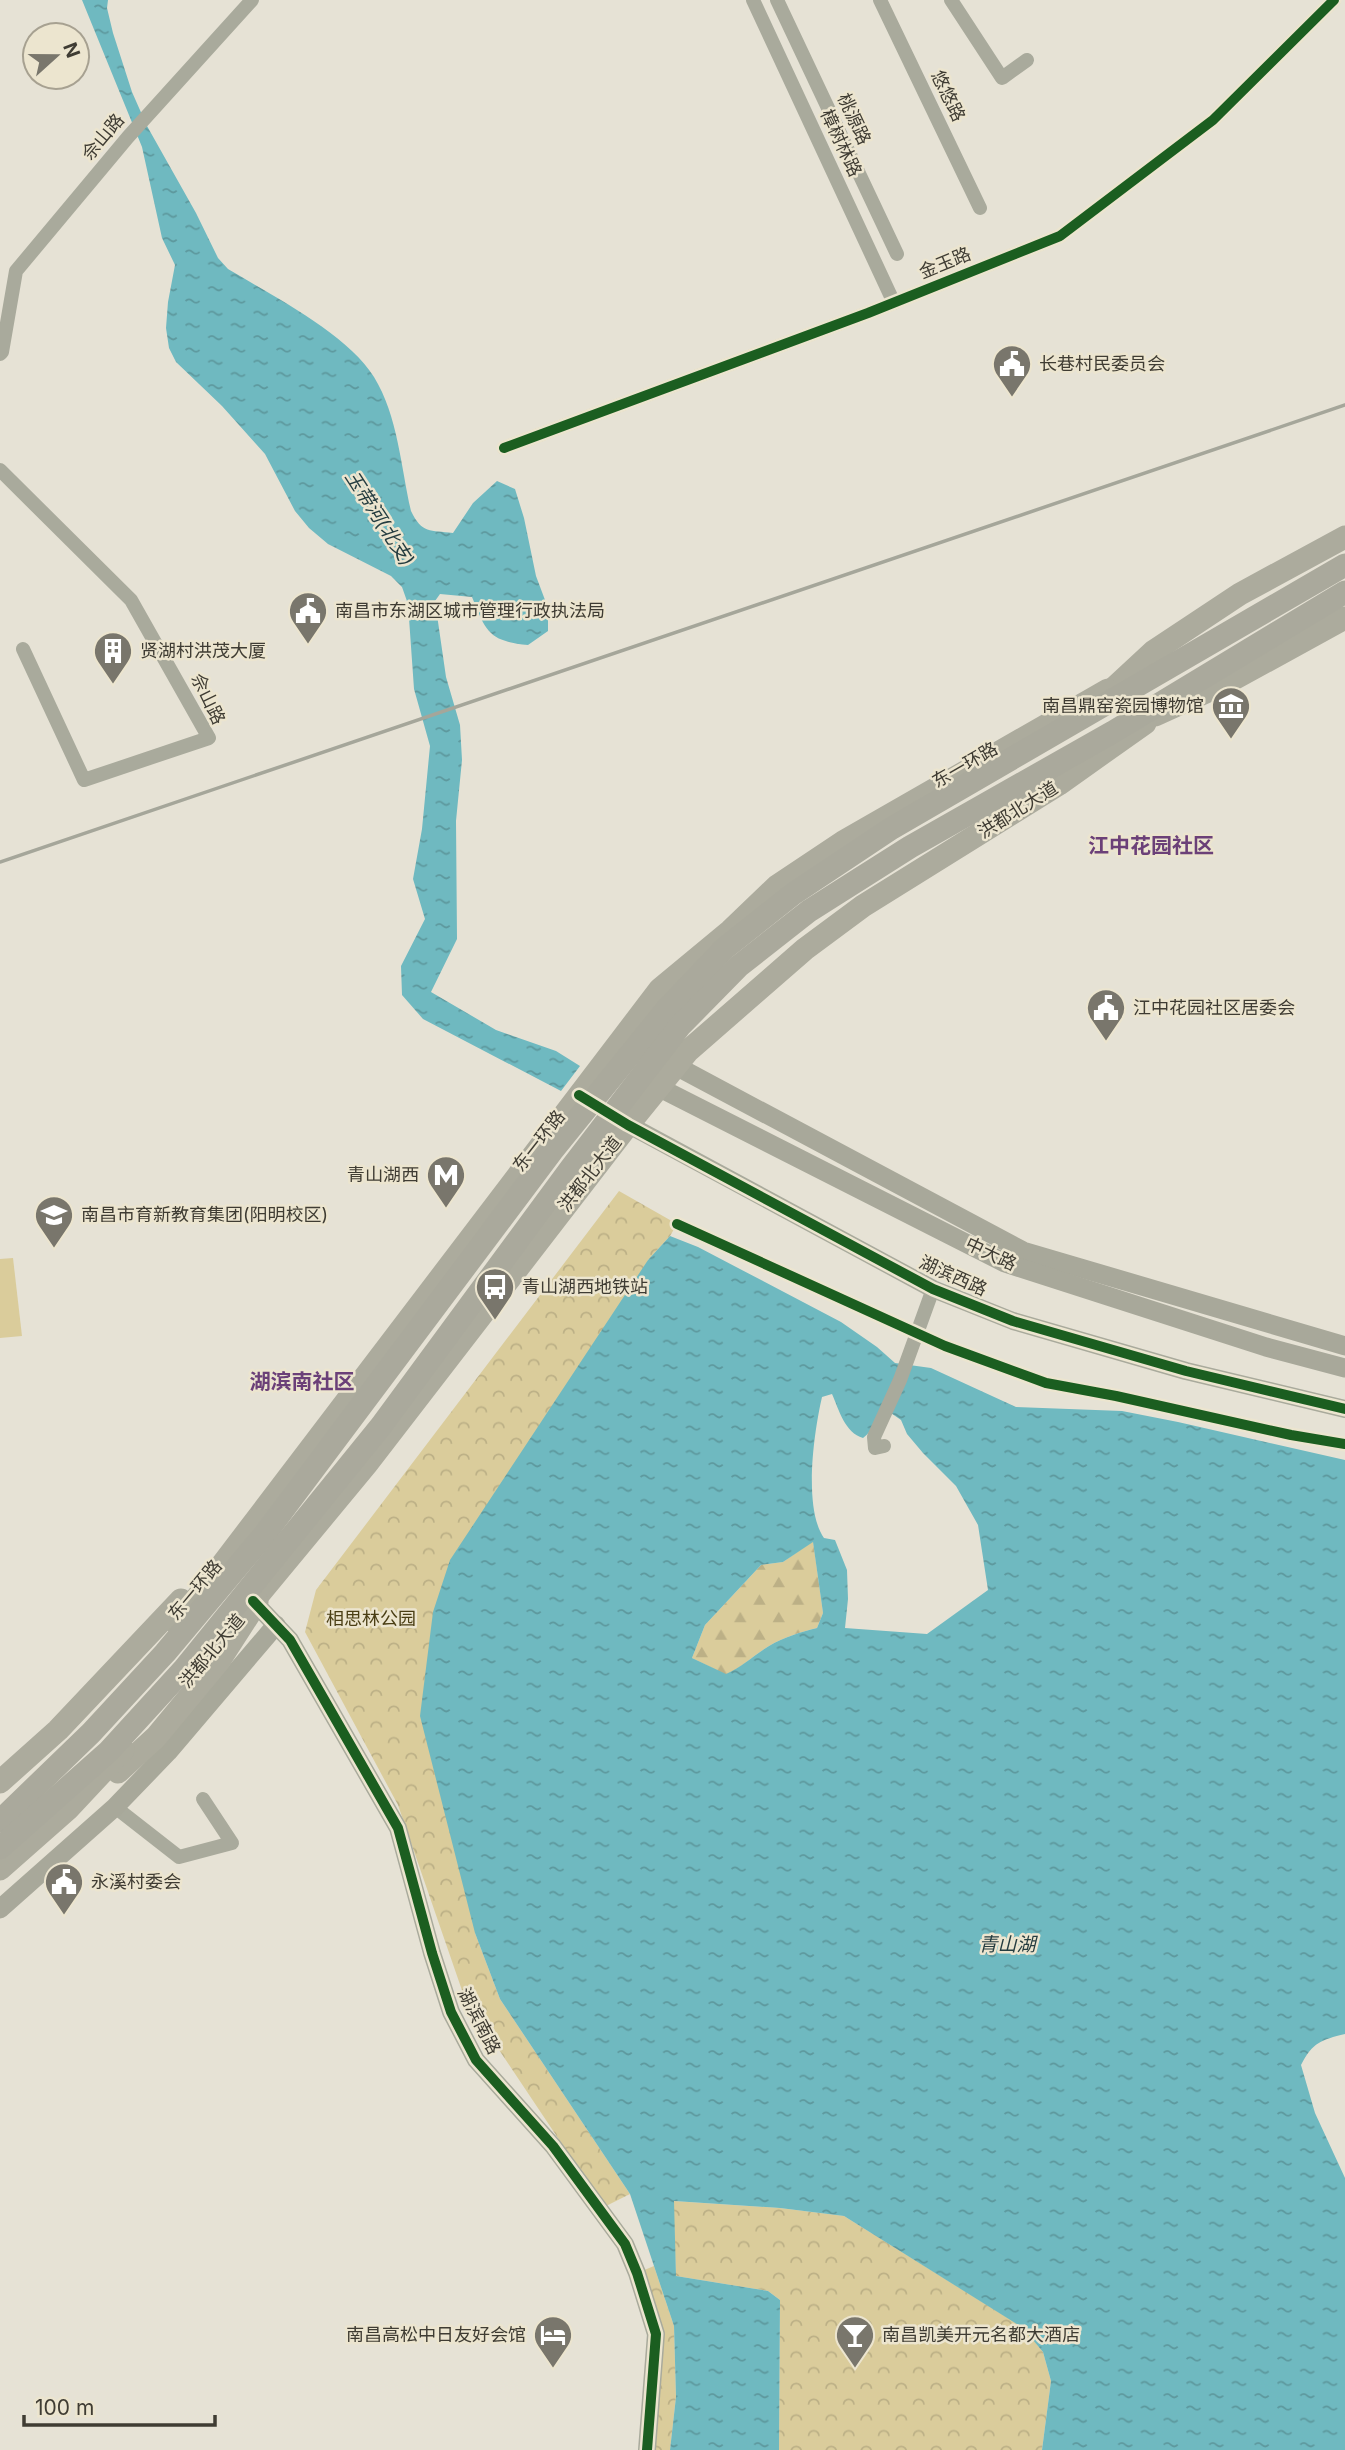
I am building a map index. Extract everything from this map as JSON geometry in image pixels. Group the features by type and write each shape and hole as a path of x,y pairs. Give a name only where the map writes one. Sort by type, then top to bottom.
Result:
{"highway":[{"name":"东一环路","path":"0,1821 92,1733 164,1654 265,1534 552,1151 657,1020 725,948 793,894 892,828 1345,565"},
{"path":"0,1848 109,1751 184,1669 319,1506 381,1426 563,1179 680,1026 738,966 809,911 909,847 1113,732 1345,592"}],"main road":[{"path":"1088,713 1154,651 1240,594 1345,537"},
{"path":"0,1807 74,1739 148,1661 660,989 730,931 777,886 843,842 1345,553"},
{"name":"洪都北大道","path":"0,1869 68,1809 177,1693 366,1465 688,1051 805,949 863,906 1059,784 1175,702 1345,601"},
{"path":"1113,732 1230,681 1345,618"},
{"name":"中大路","path":"676,1066 1023,1251 1345,1346"},
{"name":"中大路","path":"658,1087 1005,1263 1266,1347 1345,1368"},
{"path":"0,1782 58,1730 194,1587 333,1410 439,1302"},
{"path":"0,1882 156,1737 219,1661 319,1506"},
{"path":"0,1909 115,1807 168,1752 276,1625"}],"street":[{"name":"佘山路","path":"0,354 16,271 160,100 252,0"},
{"name":"樟树林路","path":"753,0 894,303"},
{"name":"桃源路","path":"777,0 897,254"},
{"name":"悠悠路","path":"880,0 980,208"},
{"path":"951,0 1002,78 1027,60"},
{"name":"金玉路","path":"504,448 894,303 1060,236 1213,120 1334,0"},
{"name":"佘山路","path":"0,470 131,600 209,738 84,780 23,649"},
{"name":"湖滨西路","path":"579,1096 933,1289 1013,1321 1146,1360 1345,1409"},
{"path":"879,1441 933,1289"},
{"name":"湖滨南路","path":"253,1601 290,1640 398,1828 451,2012 476,2060 553,2146 625,2244 656,2334 648,2450"},
{"path":"115,1807 179,1857 232,1843 204,1799"}],"green space":[{"name":"相思林公园","path":"619,1191 677,1224 648,1260 475,1933 500,1999 630,2194 604,2207 465,1999 398,1805 305,1632 316,1590"},
{"path":"13,1258 22,1336 0,1338 0,1259"},
{"path":"813,1541 823,1613 817,1628 775,1643 726,1675 692,1658 705,1625 761,1565 783,1562"},
{"path":"673,2201 780,2208 844,2216 1024,2328 1043,2352 1051,2381 1042,2450 779,2450 780,2300 768,2291 676,2276"},
{"path":"654,2266 674,2326 676,2397 670,2450 647,2450 656,2334 637,2273"}],"water":[{"name":"玉带河(北支)","path":"82,0 108,0 107,8 113,33 132,92 147,126 218,258 228,269 328,331 362,361 374,377 394,425 411,511 419,524 428,530 453,533 473,503 497,481 515,489 536,576 548,608 548,631 528,645 504,641 485,626 472,597 440,594 435,601 446,677 460,725 462,760 456,821 457,939 431,992 496,1030 556,1051 580,1066 561,1091 423,1019 402,995 401,966 425,919 413,879 422,829 430,746 414,689 408,604 402,587 391,576 328,544 309,528 295,511 265,454 222,406 176,362 169,348 166,328 175,265 162,238 142,147"},
{"name":"青山湖","path":"670,1236 698,1247 841,1322 895,1363 931,1368 1016,1407 1122,1411 1345,1460 1345,2034 1318,2043 1301,2065 1315,2113 1345,2178 1345,2450 1042,2450 1051,2381 1043,2352 1023,2328 844,2216 780,2208 674,2201 676,2276 768,2291 780,2300 779,2450 670,2450 676,2397 674,2326 630,2194 500,1999 475,1933 420,1716 433,1612 450,1560 648,1260","holes":["832,1394 847,1426 863,1438 888,1411 901,1420 907,1434 956,1486 978,1525 988,1590 927,1634 845,1628 847,1570 835,1540 824,1538 818,1525 812,1489 816,1430 822,1397","813,1542 823,1613 817,1628 775,1643 726,1674 692,1658 705,1625 761,1565 783,1562"]}],"railway":[{"path":"0,862 1345,405"}],"cycle path":[{"path":"504,448 868,313 1060,236 1213,120 1334,0"},
{"path":"579,1095 628,1125 933,1289 1013,1321 1186,1371 1345,1409"},
{"path":"677,1224 945,1346 1046,1383 1345,1444"},
{"path":"253,1601 290,1640 398,1828 451,2012 476,2060 553,2146 625,2244 656,2334 647,2450"}],"place":[{"name":"长巷村民委员会","path":"1012,398"},
{"name":"南昌市东湖区城市管理行政执法局","path":"308,645"},
{"name":"贤湖村洪茂大厦","path":"113,685"},
{"name":"南昌鼎窑瓷园博物馆","path":"1231,740"},
{"name":"江中花园社区居委会","path":"1106,1042"},
{"name":"青山湖西","path":"446,1209"},
{"name":"南昌市育新教育集团(阳明校区)","path":"54,1249"},
{"name":"青山湖西地铁站","path":"495,1321"},
{"name":"永溪村委会","path":"64,1916"},
{"name":"南昌高松中日友好会馆","path":"553,2369"},
{"name":"南昌凯美开元名都大酒店","path":"855,2369"}],"district":[{"name":"江中花园社区","path":"1151,846"},
{"name":"湖滨南社区","path":"302,1382"}]}
